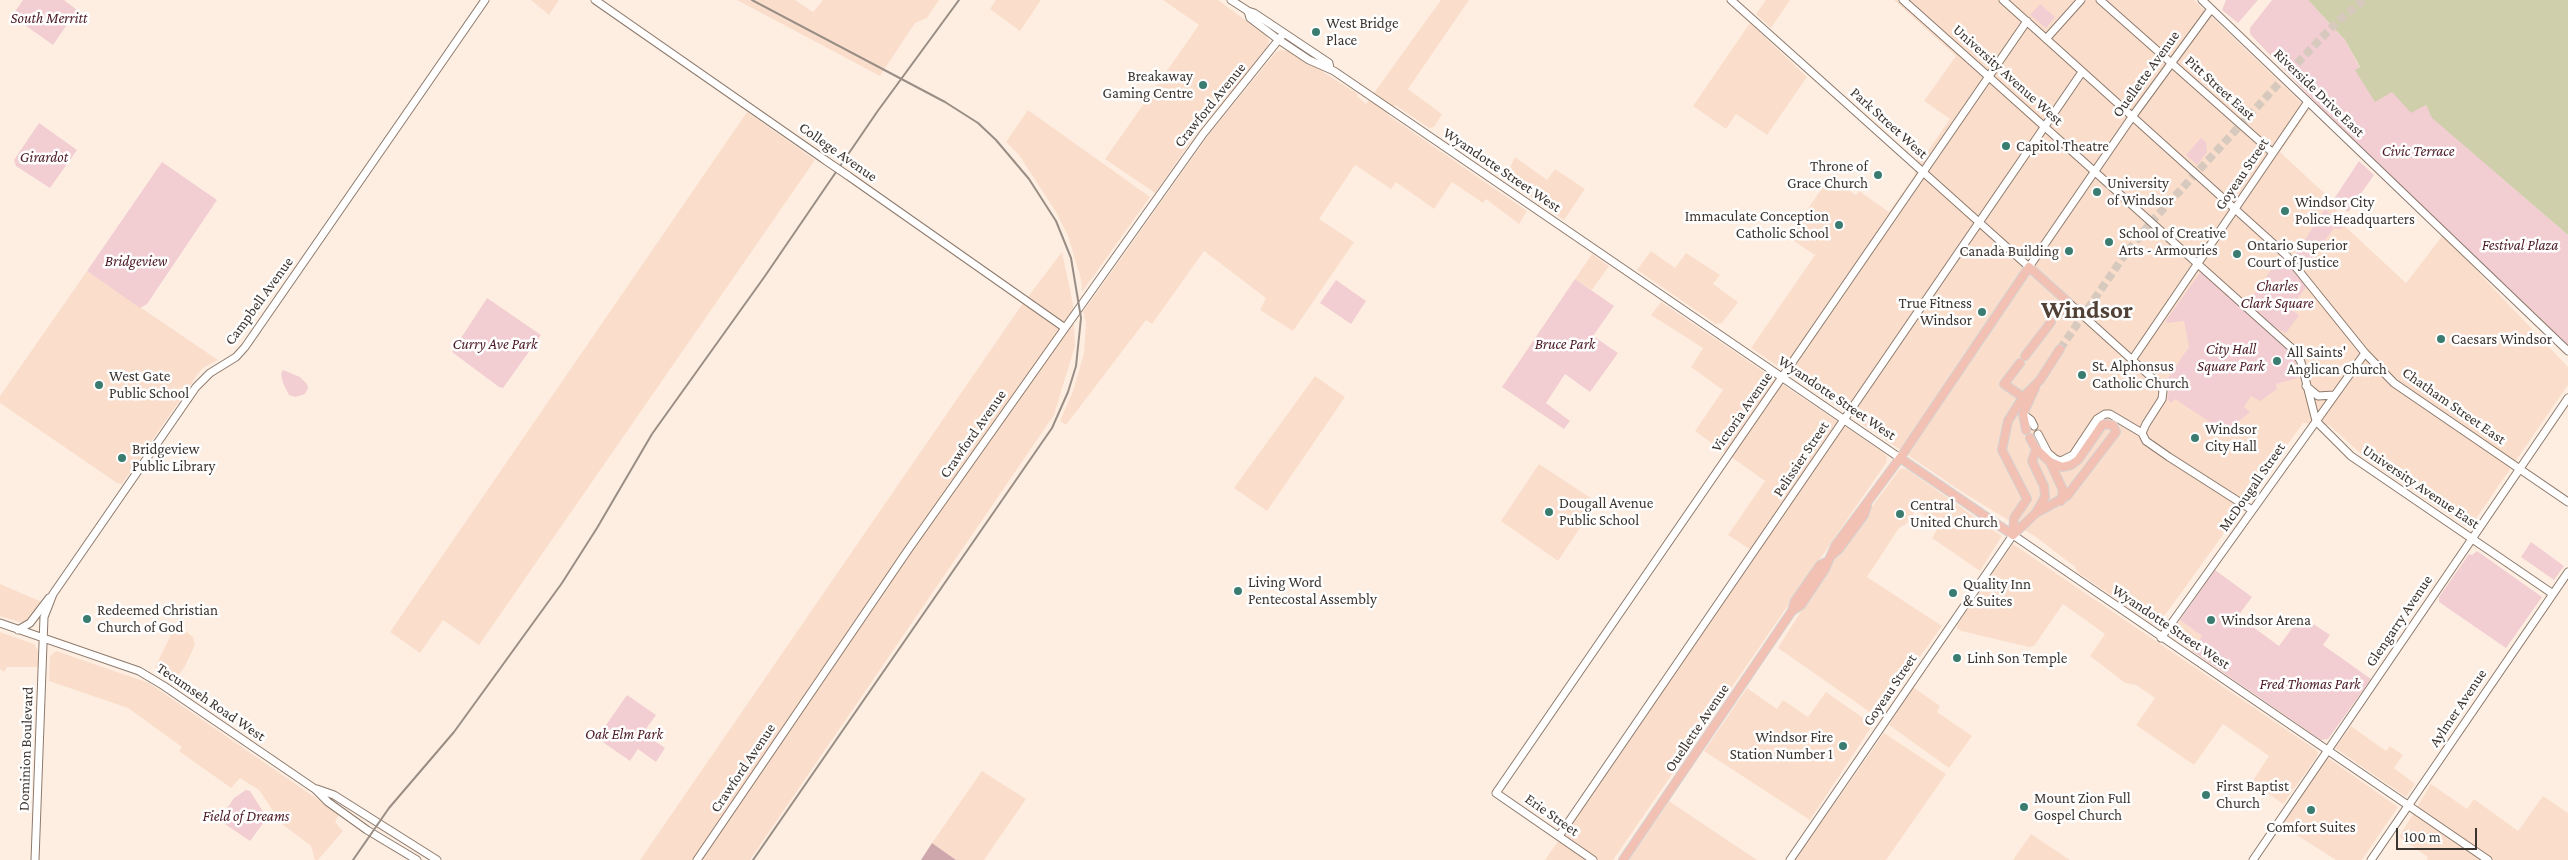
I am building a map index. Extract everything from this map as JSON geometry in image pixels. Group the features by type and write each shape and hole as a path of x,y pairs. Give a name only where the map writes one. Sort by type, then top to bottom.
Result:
{"main road":[{"path":"2029,267 2068,302 2058,314"},
{"name":"Ouellette Avenue","path":"1623,860 1792,611 1801,605 1825,570 1830,558 1840,550 1864,515 1868,504 2029,267"},
{"path":"2025,356 2051,322"},
{"path":"2026,430 2023,414 2040,380 2060,349"},
{"path":"2020,364 2004,384 2023,397"},
{"path":"2013,535 2014,518 2027,499 2002,450 2008,421 2023,397 2040,380"},
{"path":"2030,438 2036,449 2050,462 2062,467 2071,465 2078,460 2101,426 2109,423 2116,429 2116,436 2061,501 2036,513"},
{"path":"2013,535 2036,513 2045,497 2045,492 2032,461 2036,449"},
{"name":"Wyandotte Street West","path":"1900,458 2013,535"},
{"path":"2050,462 2062,490 2061,501"}],"street":[{"name":"Campbell Avenue","path":"44,639 44,618 53,594 196,387 210,374 236,357 245,347 485,0"},
{"name":"College Avenue","path":"595,0 1065,328"},
{"name":"Wyandotte Street West","path":"1231,0 1248,11 1250,18 1329,63 1330,69 1900,458"},
{"name":"Park Street West","path":"1731,0 2029,267"},
{"name":"University Avenue West","path":"1903,0 2094,171"},
{"name":"Chatham Street East","path":"2003,0 2286,255 2365,353 2394,383 2568,502"},
{"path":"2046,39 2081,0"},
{"name":"Pitt Street East","path":"2100,0 2273,154"},
{"name":"Riverside Drive East","path":"2202,0 2307,103 2568,350"},
{"name":"Ouellette Avenue","path":"2029,267 2132,117 2211,9"},
{"name":"Victoria Avenue","path":"1496,792 2027,21"},
{"name":"Crawford Avenue","path":"697,860 908,550 1065,328 1203,134 1281,37"},
{"name":"Pelissier Street","path":"1559,836 2082,72"},
{"name":"Goyeau Street","path":"2132,360 2307,103"},
{"path":"2094,171 2295,351 2301,362 2316,421"},
{"path":"2068,302 2156,381 2163,391 2162,400 2142,433"},
{"name":"McDougall Street","path":"2162,638 2365,353"},
{"path":"2306,386 2318,396 2334,395"},
{"name":"Glengarry Avenue","path":"2253,860 2568,398"},
{"path":"2023,414 2031,420 2034,426"},
{"path":"2038,434 2048,453 2061,461 2073,454 2097,419 2105,414 2110,414 2142,433 2146,441 2169,457 2252,510"},
{"name":"University Avenue East","path":"2316,421 2366,469 2553,594"},
{"name":"Wyandotte Street West","path":"2013,535 2488,860"},
{"name":"Goyeau Street","path":"1790,860 2013,535"},
{"name":"Aylmer Avenue","path":"2371,860 2568,572"},
{"path":"18,630 30,622 53,594"},
{"name":"Tecumseh Road West","path":"0,623 138,671 164,686 315,789 328,802 367,830 417,860"},
{"name":"Dominion Boulevard","path":"35,860 44,639"},
{"name":"Tecumseh Road West","path":"315,789 334,795 437,860"},
{"name":"Erie Street","path":"1496,792 1593,860"}],"shaded area":[{"path":"531,0 559,0 549,15"},
{"path":"737,0 795,0 813,12 823,0 939,0 927,18 915,23 880,76"},
{"path":"996,0 1041,0 1020,31 990,9"},
{"path":"1163,0 1218,0 1267,36 1269,41 1268,46 1244,78 1201,127 1155,193 1105,159 1199,25"},
{"path":"1441,0 1469,0 1408,89 1442,114 1434,127 1429,128 1395,105 1388,115 1527,211 1519,224 1486,199 1483,203 1452,182 1434,209 1396,182 1391,189 1355,165 1319,219 1354,242 1293,331 1260,310 1266,298 1204,251 1152,324 1146,320 1066,425 1060,421 1073,391 1084,353 1086,323 1083,312 1212,130 1276,52 1280,50 1290,51 1358,94 1357,96 1366,104"},
{"path":"1766,0 1790,0 1771,28 1756,14"},
{"path":"1894,0 2194,0 2309,110 2280,152 2339,207 2334,216 2406,283 2443,235 2568,367 2568,385 2471,526 2465,526 2370,462 2329,425 2303,423 2179,596 2158,624 2154,625 2077,572 2075,567 2036,537 1962,492 1751,348 1815,255 1788,237 1830,177 1856,195 1859,191 1889,212 1914,176 1917,159 1923,158 1950,119 1924,101 1956,56"},
{"path":"2308,0 2568,0 2568,235 2432,118 2426,105 2411,113 2392,92 2375,102 2355,70 2360,67 2345,40"},
{"path":"1750,23 1807,77 1767,135 1736,114 1726,129 1693,106"},
{"path":"1028,110 1150,197 1082,292 1081,279 1068,236 1056,212 1019,155 1006,142"},
{"path":"747,112 815,160 479,645 443,620 420,653 390,632"},
{"path":"1515,157 1547,180 1555,169 1585,189 1564,220 1505,179"},
{"path":"1651,251 1675,268 1686,253 1720,275 1713,284 1738,302 1722,323 1716,324 1637,270"},
{"path":"1062,252 1073,304 1075,346 1054,415 750,860 640,860 1023,303"},
{"path":"1592,254 1609,266 1592,290 1575,279"},
{"name":"West Gate Public School","path":"87,271 218,360 203,368 198,374 122,484 117,483 0,403 0,396"},
{"path":"1661,302 1884,453 1887,457 1886,463 1613,860 1545,860 1757,554 1728,535 1765,481 1695,431 1723,390 1691,367 1703,348 1651,315"},
{"path":"1315,376 1345,397 1267,511 1234,488"},
{"name":"Dougall Avenue Public School","path":"1539,464 1597,502 1558,561 1501,521"},
{"path":"1903,468 2002,536 1980,571 1932,538 1940,525 1916,510 1906,524 1899,528 1867,577 1942,626 1877,717 1778,648 1820,581 1824,571 1899,470"},
{"path":"2013,544 2315,749 2318,752 2317,757 2283,804 2252,782 2269,756 2223,724 2194,765 2136,725 2155,698 2136,685 2125,683 2090,656 2105,634 2063,604 2034,646 2029,647 1961,631 1957,628 1957,625"},
{"path":"0,584 42,602 29,620 22,623 0,616"},
{"path":"2180,620 2202,636 2192,651 2171,634"},
{"path":"172,621 176,631 183,629 193,637 195,645 184,668 172,683 165,678 170,675 155,667 170,637"},
{"path":"0,632 34,644 38,651 38,667 7,667 4,672 0,669"},
{"path":"56,651 149,683 339,814 335,822 343,831 318,860 315,860 311,846 282,824 259,790 240,778 231,788 179,751 182,747 128,708 49,681 50,656"},
{"path":"1913,687 1940,706 1937,712 1972,736 1949,768 1889,725"},
{"path":"1747,688 1777,709 1783,700 1808,717 1826,692 1872,726 1810,820 1704,751"},
{"path":"2351,726 2386,751 2390,746 2403,755 2394,768 2415,784 2406,797 2335,748"},
{"path":"1884,733 1946,774 1886,860 1795,860"},
{"path":"2328,758 2398,807 2362,860 2336,860 2284,827 2283,824 2283,819 2324,759"},
{"path":"982,771 1026,799 984,860 956,860 932,843"},
{"path":"2431,784 2467,809 2474,799 2518,831 2543,796 2568,813 2568,860 2427,860 2428,857 2399,837"},
{"path":"1669,801 1730,842 1757,860 1629,860"},
{"path":"2031,834 2070,860 2013,860"},
{"path":"932,843 956,860 921,860"}],"green space":[{"name":"South Merritt","path":"23,0 64,0 77,10 53,45 12,16"},
{"path":"2226,0 2258,0 2238,23 2222,10"},
{"path":"2272,0 2308,0 2345,40 2360,68 2356,70 2392,92 2426,105 2433,118 2568,235 2568,345 2338,126 2250,34 2250,28"},
{"path":"2040,4 2055,17 2046,28 2030,15"},
{"name":"Girardot","path":"39,123 77,150 50,188 16,166 14,160"},
{"path":"2201,138 2206,142 2207,152 2197,165 2186,155"},
{"path":"2359,161 2374,175 2348,212 2334,199"},
{"name":"Bridgeview","path":"162,162 217,200 147,304 140,308 87,271"},
{"path":"2325,209 2343,226 2341,229 2334,228 2306,266 2295,255"},
{"name":"Charles Clark Square","path":"2281,256 2307,286 2290,309 2299,315 2286,333 2275,328 2247,304"},
{"name":"City Hall Square Park","path":"2200,273 2204,274 2294,355 2298,378 2276,384 2277,389 2260,401 2251,396 2244,407 2250,412 2225,432 2175,399 2171,403 2167,398 2169,389 2163,378 2168,378 2189,347 2184,321 2167,323 2166,320"},
{"name":"Bruce Park","path":"1575,279 1614,306 1593,336 1618,353 1590,392 1565,374 1546,403 1570,421 1564,429 1502,387"},
{"path":"1336,280 1366,301 1351,324 1320,303"},
{"name":"Curry Ave Park","path":"487,298 541,335 503,388 452,352"},
{"path":"283,370 300,377 307,384 308,388 305,394 295,397 289,395 283,383 281,374"},
{"path":"2531,542 2564,566 2554,580 2521,557"},
{"path":"2477,551 2542,597 2506,648 2439,602 2439,597 2469,554 2472,555"},
{"name":"Fred Thomas Park","path":"2215,570 2252,597 2238,616 2279,646 2301,616 2330,635 2323,645 2371,679 2328,739 2321,740 2192,651 2202,636 2180,620"},
{"name":"Oak Elm Park","path":"627,695 656,715 643,733 665,748 656,762 638,749 630,761 597,738"},
{"name":"Field of Dreams","path":"246,790 250,791 267,818 250,841 219,820 234,798"}],"tunnel":[{"path":"2060,349 2126,253 2153,220 2304,56 2337,22 2364,0"}],"railway":[{"path":"752,0 945,102 978,123 996,140 1029,179 1056,221 1071,258 1081,318 1076,366 1068,392 1052,428 753,860"},
{"path":"353,860 389,808 454,732 562,583 597,528 652,434 765,276 877,112 959,0"}],"place":[{"name":"West Bridge Place","path":"1316,32"},
{"name":"Breakaway Gaming Centre","path":"1203,85"},
{"name":"Capitol Theatre","path":"2006,146"},
{"name":"Throne of Grace Church","path":"1878,175"},
{"name":"University of Windsor","path":"2097,192"},
{"name":"Windsor City Police Headquarters","path":"2285,211"},
{"name":"Immaculate Conception Catholic School","path":"1839,225"},
{"name":"School of Creative Arts - Armouries","path":"2109,242"},
{"name":"Canada Building","path":"2069,251"},
{"name":"Ontario Superior Court of Justice","path":"2237,254"},
{"name":"True Fitness Windsor","path":"1982,312"},
{"name":"Caesars Windsor","path":"2441,339"},
{"name":"All Saints' Anglican Church","path":"2277,361"},
{"name":"St. Alphonsus Catholic Church","path":"2082,375"},
{"name":"West Gate Public School","path":"99,385"},
{"name":"Windsor City Hall","path":"2195,438"},
{"name":"Bridgeview Public Library","path":"122,458"},
{"name":"Dougall Avenue Public School","path":"1549,512"},
{"name":"Central United Church","path":"1900,514"},
{"name":"Living Word Pentecostal Assembly","path":"1238,591"},
{"name":"Quality Inn & Suites","path":"1953,593"},
{"name":"Redeemed Christian Church of God","path":"87,619"},
{"name":"Windsor Arena","path":"2211,620"},
{"name":"Linh Son Temple","path":"1957,658"},
{"name":"Windsor Fire Station Number 1","path":"1843,746"},
{"name":"First Baptist Church","path":"2206,795"},
{"name":"Mount Zion Full Gospel Church","path":"2024,807"},
{"name":"Comfort Suites","path":"2311,810"}],"district":[{"name":"Windsor","path":"2087,310"}],"park label":[{"name":"Civic Terrace","path":"2418,151"},
{"name":"Festival Plaza","path":"2520,245"}]}
